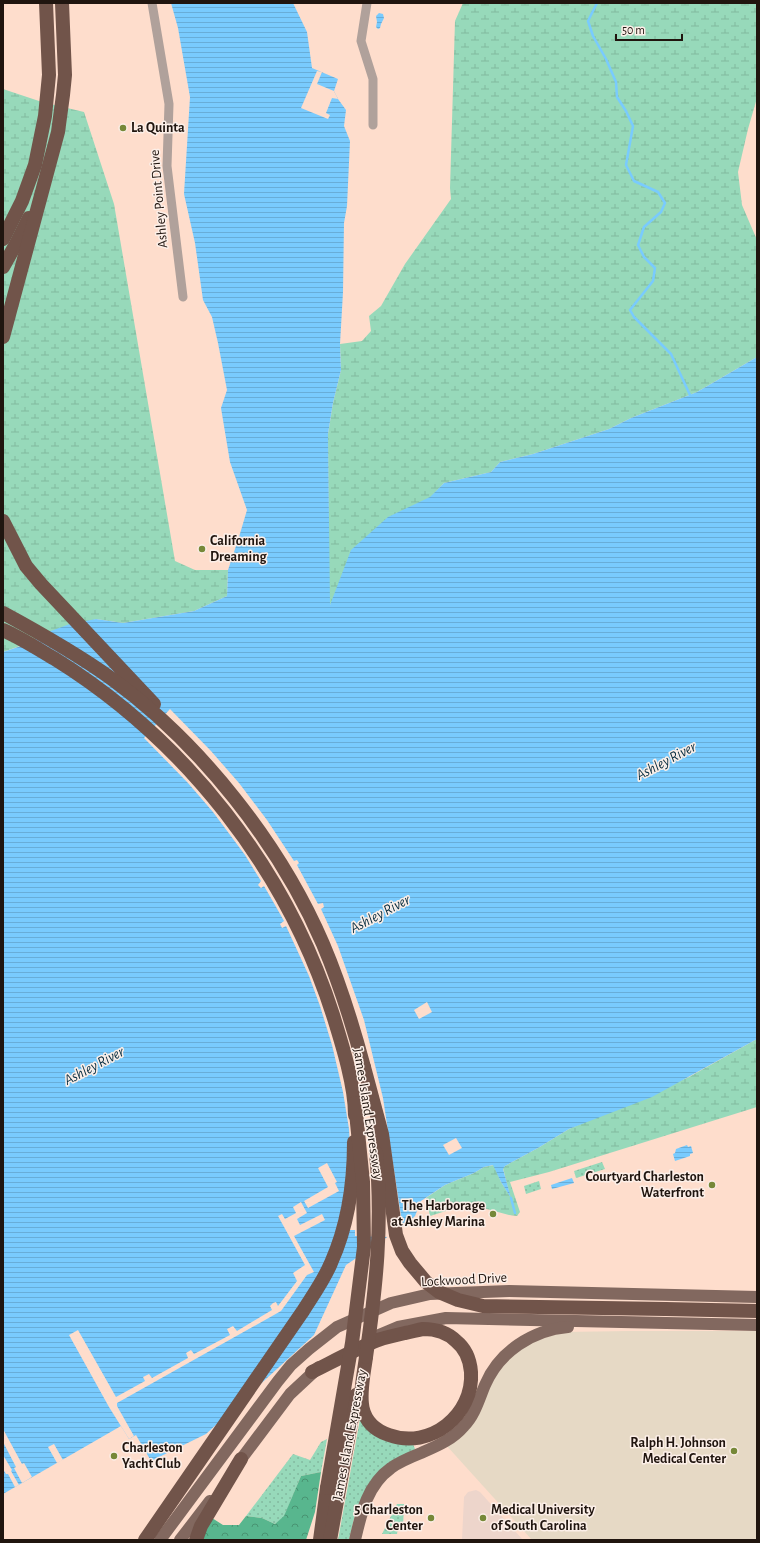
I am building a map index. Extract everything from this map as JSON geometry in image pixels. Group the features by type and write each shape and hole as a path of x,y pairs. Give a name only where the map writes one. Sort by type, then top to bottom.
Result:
{"highway":[{"path":"3,239 22,201 35,165 48,92 49,74 46,3"},
{"path":"3,337 58,132 64,95 65,75 62,3"},
{"path":"3,267 31,213 50,162"},
{"path":"3,522 26,566 41,584 153,702 197,755"},
{"name":"James Island Expressway","path":"3,613 46,636 112,679 151,711 197,755 219,780 259,831 285,872 323,943 334,973 355,1035 364,1068 375,1147 380,1211 376,1277 366,1357 333,1489 324,1504 320,1540"},
{"name":"James Island Expressway","path":"3,630 15,635 97,687 146,727 192,773 234,823 277,889 300,932 326,993 339,1035 355,1103 363,1182 364,1247 333,1489 330,1540"},
{"path":"364,1068 382,1134 396,1235 402,1252 410,1263 426,1282 439,1292 458,1300 483,1306 757,1311"},
{"path":"146,1540 304,1311 331,1263 344,1227 349,1202 354,1157 355,1103"},
{"path":"312,1372 379,1340 422,1329 434,1330 449,1334 466,1352 470,1364 471,1379 466,1401 452,1421 443,1429 433,1434 413,1439 401,1438 383,1433 374,1427 368,1420 362,1408 362,1392 366,1357"},
{"path":"196,1540 201,1526 216,1496 241,1459"},
{"path":"314,1540 324,1504"}],"main road":[{"name":"Lockwood Drive","path":"160,1540 278,1381 309,1349 337,1327 391,1303 430,1294 509,1291 757,1297"},
{"path":"241,1459 290,1394 312,1372 340,1352 398,1327 446,1318 757,1325"},
{"path":"355,1540 366,1500 375,1484 391,1467 445,1443 461,1430 472,1415 485,1384 495,1367 512,1350 523,1341 556,1328 620,1322"},
{"path":"180,1540 216,1496"},
{"path":"172,1540 174,1522"}],"street":[{"name":"Ashley Point Drive","path":"152,3 169,104 167,166 183,297"},
{"path":"367,3 361,41 373,79 373,125"}],"shaded area":[{"path":"757,1331 757,1540 532,1540 446,1445 499,1368 526,1344 563,1332"},
{"name":"Medical University of South Carolina","path":"476,1490 480,1492 523,1540 462,1540 464,1497 468,1492"}],"green space":[{"path":"463,3 757,3 757,98 738,172 742,205 757,240 757,357 697,392 631,418 609,429 533,454 500,462 491,472 444,483 329,606 328,434 333,403 341,370 340,344 362,341 371,331 369,316 381,306 405,264 451,199 450,188 455,21"},
{"path":"3,89 42,102 84,112 114,204 175,561 195,570 228,570 227,596 194,611 123,623 96,619 3,652"},
{"path":"757,1039 757,1107 549,1172 510,1182 520,1212 517,1216 468,1204 430,1216 426,1198 445,1185 474,1173 484,1167 494,1165 501,1182 510,1196 503,1168 505,1166 569,1129 689,1077"},
{"path":"602,1162 605,1169 576,1178 574,1171"},
{"path":"539,1181 541,1189 526,1194 524,1186"},
{"path":"360,1419 413,1444 415,1449 368,1485 356,1510 349,1540 338,1540"},
{"path":"327,1439 321,1472 301,1476 284,1517 275,1524 262,1518 246,1516 293,1454 310,1460 321,1442"},
{"path":"321,1472 315,1512 306,1540 201,1540 212,1518 223,1525 239,1525 246,1516 262,1518 275,1524 284,1516 301,1476"},
{"path":"397,1504 404,1504 403,1528 398,1528 397,1534 382,1534"}],"water":[{"name":"Ashley River","path":"171,3 293,3 307,32 312,68 338,79 334,91 346,110 344,126 350,141 347,206 344,223 343,292 340,344 341,370 333,403 328,434 330,605 351,550 388,517 430,497 444,483 491,472 500,462 533,454 609,429 631,418 697,392 757,357 757,1039 652,1097 569,1129 505,1166 503,1169 511,1198 493,1165 484,1167 474,1173 445,1185 421,1201 415,1216 405,1225 346,1265 314,1335 206,1434 151,1461 136,1435 129,1439 121,1426 3,1494 3,652 27,644 48,632 70,624 96,619 123,623 194,611 227,596 228,570 247,510 230,462 221,408 227,390 212,317 203,300 195,243 184,194 190,97 178,28"},
{"path":"379,13 383,14 384,18 380,28 378,29 376,27 376,16"},
{"path":"687,1145 688,1147 691,1146 693,1153 690,1154 690,1156 675,1161 673,1154 675,1153 676,1149"},
{"path":"572,1178 574,1183 552,1189 551,1185"}],"pier":[{"path":"317,71 322,72 317,84 334,91 338,99 332,98 326,113 330,115 328,119 301,108"},
{"path":"170,709 211,751 239,783 267,820 294,861 297,860 299,863 297,865 318,904 323,903 324,907 321,909 338,946 364,1020 383,1098 403,1229 392,1235 390,1231 389,1237 355,1236 355,1230 349,1230 343,1207 350,1147 349,1129 343,1092 332,1045 320,1006 309,976 286,926 282,928 280,924 284,921 264,886 261,888 258,885 261,881 245,855 213,812 188,783 144,738"},
{"path":"427,1002 432,1012 419,1019 414,1010"},
{"path":"456,1138 462,1148 449,1155 443,1145"},
{"path":"327,1163 337,1182 335,1183 339,1191 308,1208 304,1201 328,1187 318,1168"},
{"path":"301,1202 307,1213 297,1219 300,1225 322,1214 325,1220 294,1236 314,1272 307,1275 281,1311 117,1403 117,1406 134,1436 129,1439 109,1407 69,1335 78,1330 116,1397 145,1381 143,1377 149,1374 152,1378 188,1358 186,1353 191,1350 194,1354 230,1335 227,1329 233,1326 237,1331 272,1310 270,1306 273,1303 276,1302 278,1306 297,1281 293,1273 305,1265 278,1216 282,1214 285,1219 296,1213 293,1207"},
{"path":"3,1429 22,1464 24,1463 32,1477 22,1483 14,1468 16,1467 3,1442"},
{"path":"54,1444 63,1460 57,1463 48,1447"},
{"path":"3,1455 19,1485 15,1487 8,1474 6,1474 3,1469"}],"waterway":[{"path":"597,3 588,21 593,36 606,59 616,82 617,97 633,126 626,165 634,181 658,192 665,203 661,212 644,227 638,245 644,257 655,268 653,281 630,310 634,317 671,354 690,395"},
{"path":"511,1198 515,1213"}],"place":[{"name":"La Quinta","path":"123,128"},
{"name":"California Dreaming","path":"202,549"},
{"name":"Courtyard Charleston Waterfront","path":"712,1185"},
{"name":"The Harborage at Ashley Marina","path":"493,1214"},
{"name":"Ralph H. Johnson Medical Center","path":"734,1451"},
{"name":"Charleston Yacht Club","path":"114,1456"},
{"name":"5 Charleston Center","path":"431,1518"},
{"name":"Medical University of South Carolina","path":"483,1518"}]}
